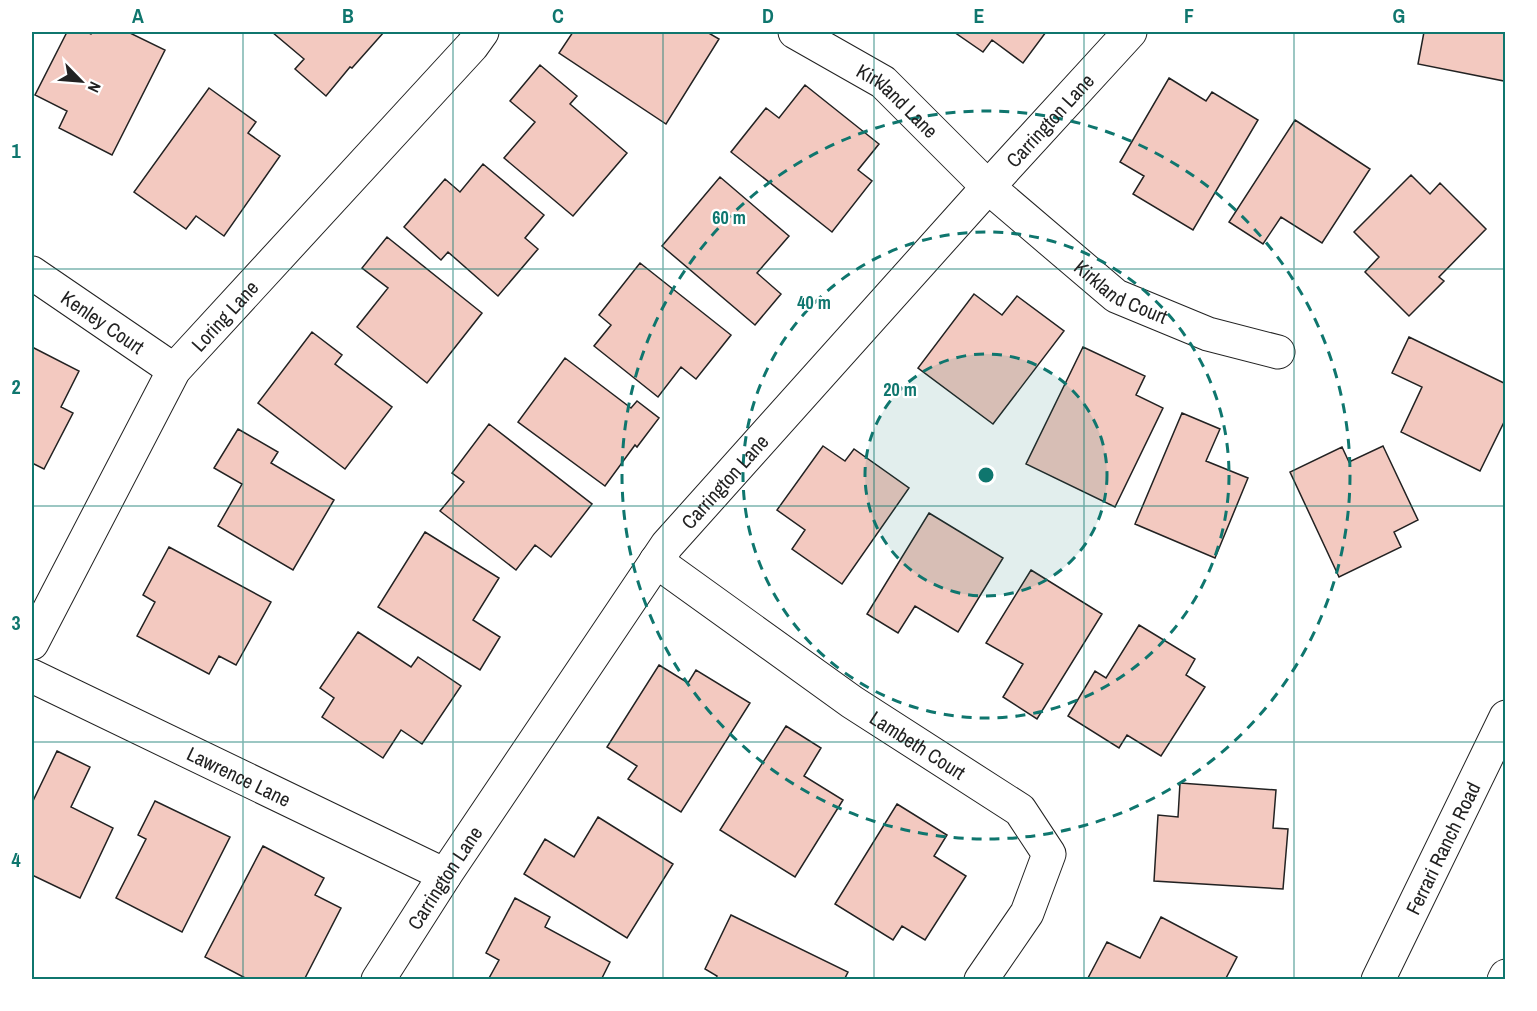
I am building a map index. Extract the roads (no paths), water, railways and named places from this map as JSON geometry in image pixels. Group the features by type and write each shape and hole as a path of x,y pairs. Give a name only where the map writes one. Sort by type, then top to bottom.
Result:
{"street":[{"name":"Loring Lane","path":"32,643 174,370 472,46 482,32"},
{"name":"Kirkland Lane","path":"795,32 883,82 988,187"},
{"name":"Carrington Lane","path":"378,980 445,875 674,537 1130,32"},
{"name":"Kirkland Court","path":"988,187 1116,296 1208,334 1278,352"},
{"name":"Kenley Court","path":"32,273 174,370"},
{"name":"Lambeth Court","path":"656,561 852,702 1020,810 1049,854 1027,913 981,980"},
{"name":"Lawrence Lane","path":"32,676 445,875"},
{"name":"Ferrari Ranch Road","path":"1378,980 1506,717"}]}
